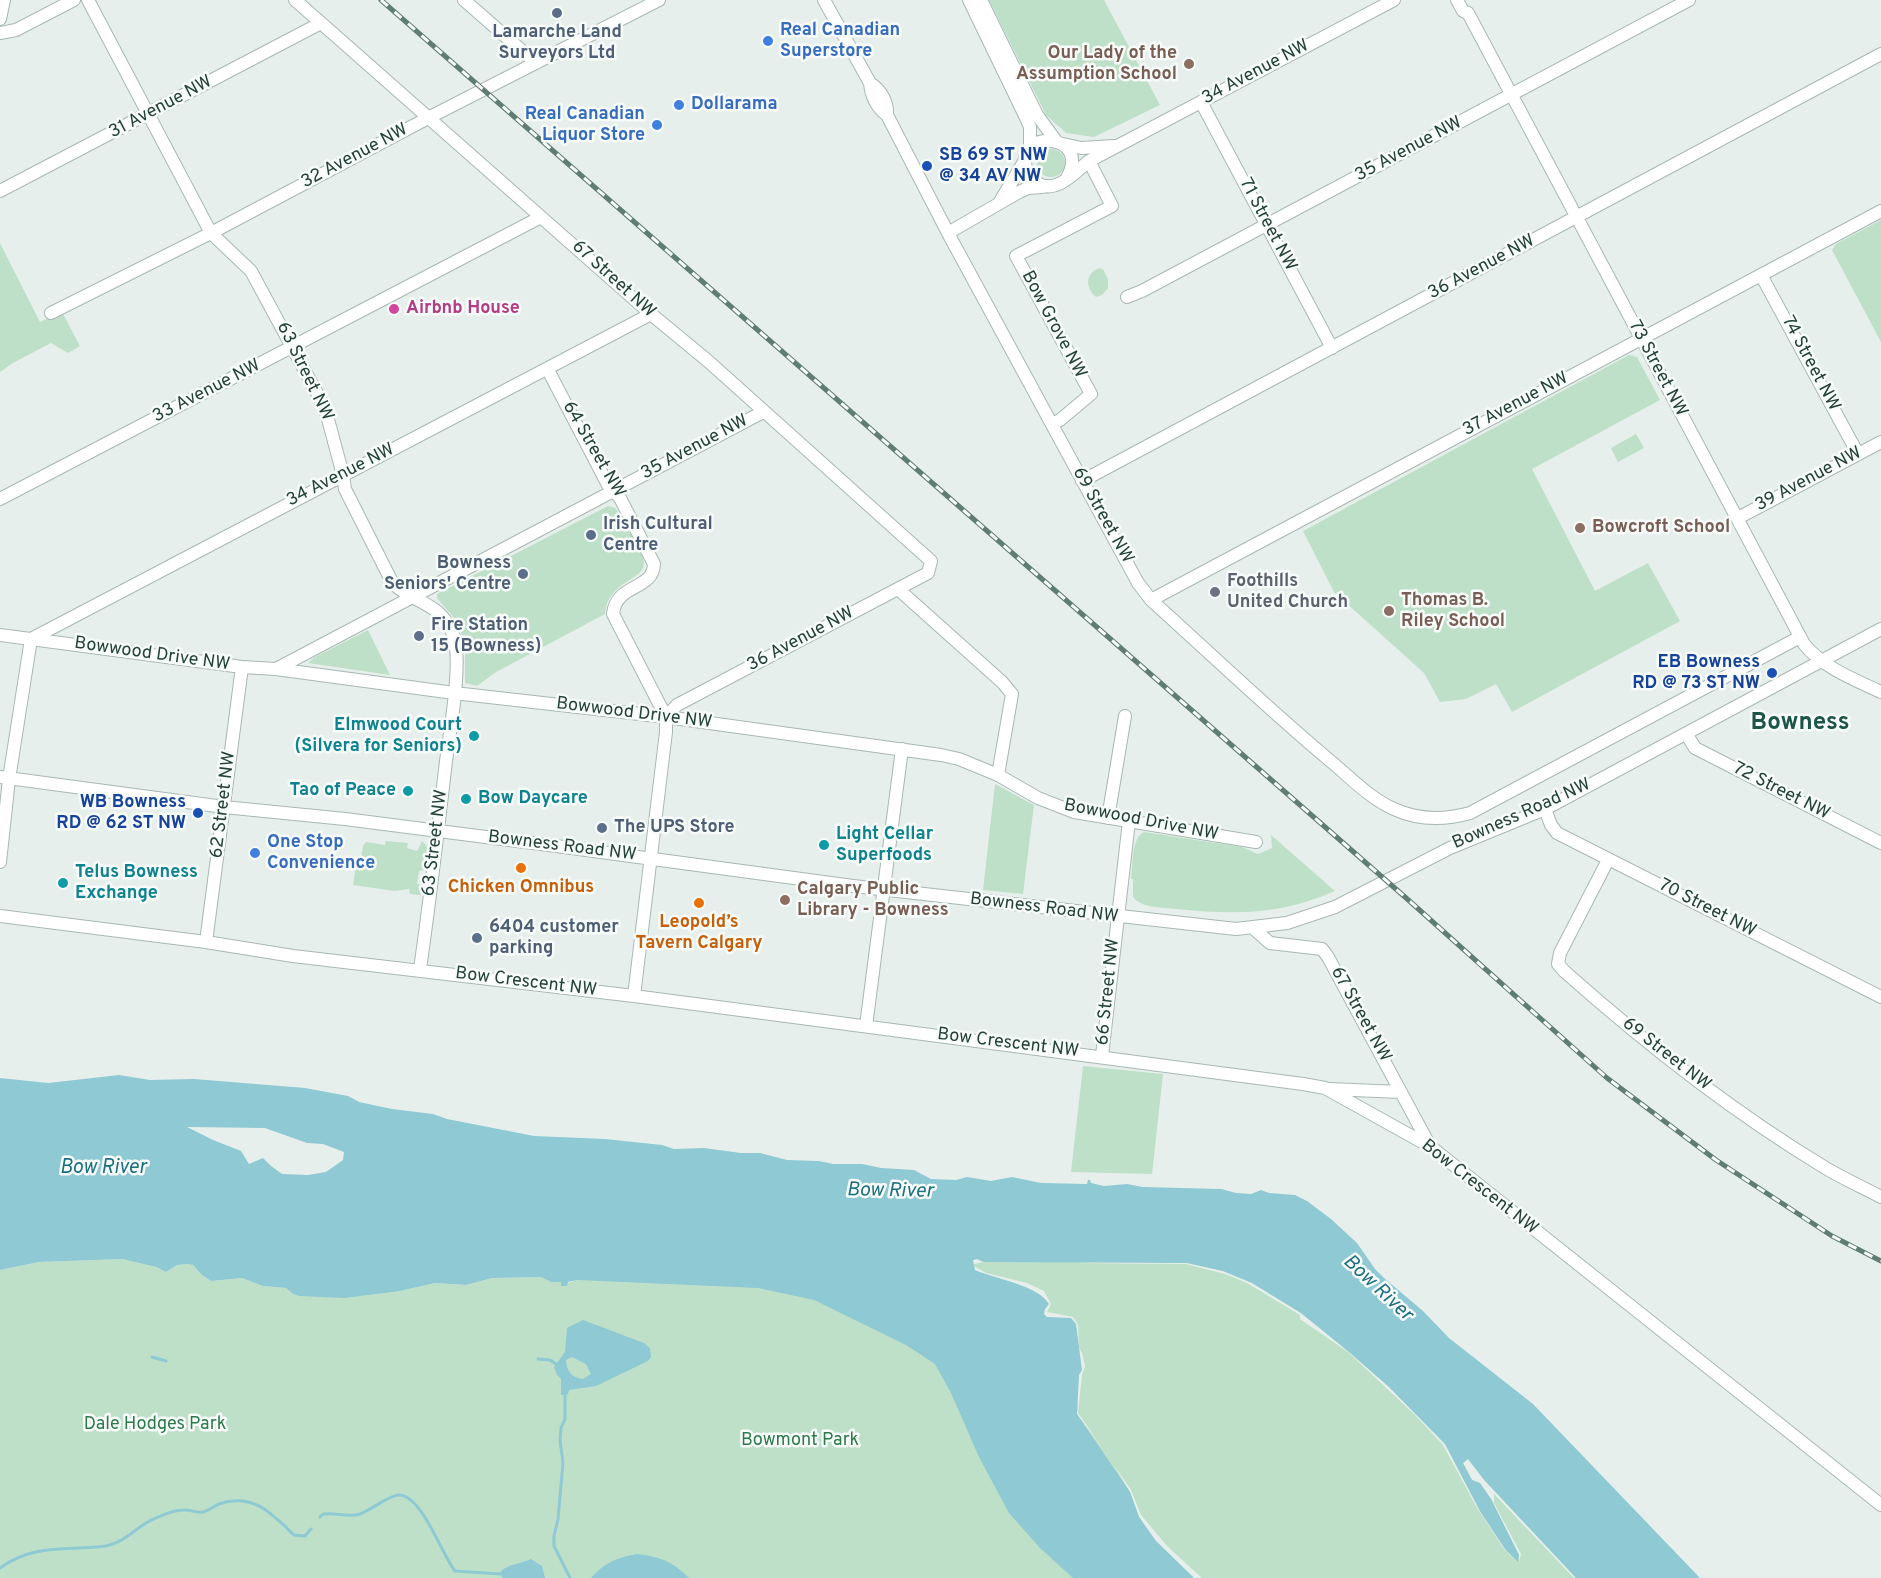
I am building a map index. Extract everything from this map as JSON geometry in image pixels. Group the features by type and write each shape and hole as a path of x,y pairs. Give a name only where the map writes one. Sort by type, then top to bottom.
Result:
{"street":[{"path":"0,19 4,0"},
{"path":"0,33 16,30 74,0"},
{"name":"63 Street NW","path":"88,0 211,233 251,271 325,408 345,489 392,582 400,591 430,604 453,633 457,646 454,693 420,969"},
{"name":"67 Street NW","path":"295,0 651,314 708,361 931,561"},
{"path":"464,0 536,63"},
{"name":"32 Avenue NW","path":"51,313 211,233 428,118 659,0"},
{"name":"69 Street NW","path":"824,0 870,83 870,92 880,110 887,115 948,233 1138,583 1151,600 1310,743 1375,798 1401,812 1430,818"},
{"path":"969,0 1030,127 1025,163 1029,177 1041,186 1048,187"},
{"path":"948,233 1028,188 1048,187 1062,183 1067,178 1072,164 1068,150 1037,115 981,0"},
{"name":"34 Avenue NW","path":"1067,178 1089,161 1394,0"},
{"name":"73 Street NW","path":"1457,0 1463,11 1468,13"},
{"name":"73 Street NW","path":"1465,0 1469,9 1468,13 1800,637 1810,652 1823,661 1881,692"},
{"name":"35 Avenue NW","path":"1127,297 1689,0"},
{"name":"31 Avenue NW","path":"0,191 321,23"},
{"name":"36 Avenue NW","path":"1082,481 1881,54"},
{"name":"71 Street NW","path":"1202,102 1332,348"},
{"path":"999,203 1028,153 1042,141 1060,143"},
{"name":"34 Avenue NW","path":"1060,143 1081,148 1119,146"},
{"name":"Bow Grove NW","path":"1052,424 1091,394 1016,256 1112,206 1089,161"},
{"name":"37 Avenue NW","path":"1151,600 1881,211"},
{"name":"33 Avenue NW","path":"0,499 541,217"},
{"name":"74 Street NW","path":"1761,275 1858,454"},
{"name":"34 Avenue NW","path":"31,639 651,314"},
{"name":"64 Street NW","path":"548,370 608,484 624,505 653,560 654,568 649,579 620,596 613,614 666,717"},
{"name":"35 Avenue NW","path":"276,669 763,412"},
{"name":"39 Avenue NW","path":"1738,518 1881,442"},
{"name":"36 Avenue NW","path":"666,717 677,705 928,573 931,561"},
{"path":"898,589 1002,682 1012,694 998,776"},
{"name":"Bowness Road NW","path":"5,778 224,807 345,819 884,890 1118,917 1236,929 1253,928 1287,922 1335,907 1441,851 1545,809 1687,735 1881,629"},
{"name":"Bowwood Drive NW","path":"0,635 242,667 276,669 454,693 666,717 902,749 959,759 998,776 1038,798 1066,809 1107,818 1256,842"},
{"name":"Bowness Road NW","path":"1430,818 1450,818 1479,809 1800,637"},
{"path":"0,862 5,778 31,639"},
{"name":"62 Street NW","path":"206,942 242,667"},
{"path":"1107,818 1125,716"},
{"path":"634,996 666,717"},
{"name":"72 Street NW","path":"1687,735 1695,748 1881,843"},
{"path":"866,1026 902,749"},
{"name":"70 Street NW","path":"1545,809 1557,833 1881,997"},
{"name":"66 Street NW","path":"1102,1056 1129,821"},
{"name":"69 Street NW","path":"1608,860 1560,953 1558,964 1659,1052 1744,1114 1824,1167 1881,1197"},
{"name":"Bow Crescent NW","path":"0,916 206,942 293,956 420,969 1102,1056 1325,1088 1431,1147 1881,1506"},
{"name":"67 Street NW","path":"1253,928 1270,943 1322,949 1431,1147"},
{"path":"1325,1088 1401,1092"}],"green space":[{"path":"989,0 1104,0 1160,105 1094,137 1066,133 1046,115"},
{"path":"1051,149 1061,153 1065,163 1061,173 1051,177 1041,173 1037,163 1041,153"},
{"path":"1881,220 1881,342 1832,250 1836,244"},
{"path":"0,243 40,322 62,312 80,346 68,353 51,343 0,372"},
{"path":"1099,268 1103,269 1108,279 1108,288 1102,295 1096,297 1088,281 1091,274"},
{"name":"Bowcroft School","path":"1629,355 1637,357 1660,400 1532,469 1595,591 1648,563 1680,621 1512,712 1496,684 1466,699 1440,702 1424,673 1334,592 1303,531"},
{"path":"1636,434 1644,448 1618,462 1611,448"},
{"path":"608,506 615,508 637,544 644,563 638,574 612,595 607,603 605,614 496,672 477,686 465,683 465,643 454,618 437,598 437,594"},
{"path":"368,630 390,675 308,663 315,657"},
{"path":"995,784 1034,805 1023,894 983,890"},
{"path":"1144,832 1242,847 1258,854 1272,848 1271,835 1335,891 1296,905 1257,911 1218,912 1147,906 1133,897 1133,879 1131,879 1135,846"},
{"path":"386,841 408,843 407,848 417,851 422,841 427,846 424,870 419,871 417,884 422,885 421,895 410,894 409,889 395,891 353,885 357,859 361,858 366,842 385,845"},
{"path":"1083,1066 1163,1074 1152,1174 1071,1172"},
{"path":"1251,1235 1465,1443 1485,1481 1468,1459 1463,1463 1472,1480 1480,1483 1491,1499 1519,1555 1519,1562 1521,1554 1494,1503 1494,1494 1574,1578 1202,1578 1167,1546 1141,1515 1131,1490 1114,1465 1130,1492 1139,1517 1156,1541 1194,1578 1040,1472 1078,1404 1077,1414 1105,1452 1078,1413 1085,1366 1079,1347 1078,1325 1073,1317 1047,1312 1051,1304 1044,1291 1027,1283 986,1273 974,1266 974,1264 983,1262 977,1259 972,1260 970,1251","holes":["1116,1261 1187,1263 1223,1271 1252,1283 1301,1313 1349,1352 1389,1387 1445,1444 1480,1511 1505,1549 1519,1564 1504,1549 1476,1506 1443,1445 1414,1414 1348,1352 1300,1319 1300,1315 1247,1283 1225,1274 1186,1264 1072,1263"]},
{"name":"Dale Hodges Park","path":"846,1236 1090,1578 0,1578 0,1270 39,1262 122,1259 156,1267 166,1272 177,1265 187,1264 193,1265 211,1281 242,1278 263,1286 286,1288 299,1296 400,1291 435,1283 466,1285 492,1278 541,1277 551,1282 561,1282 561,1285 578,1280 621,1280"}],"water":[{"name":"Bow River","path":"119,1075 150,1080 194,1079 305,1088 348,1096 359,1102 392,1109 433,1114 447,1119 534,1136 605,1139 662,1145 674,1149 704,1148 760,1153 787,1160 862,1164 914,1170 931,1179 956,1180 967,1177 991,1181 1012,1177 1041,1183 1087,1184 1090,1180 1091,1183 1104,1186 1127,1184 1143,1187 1221,1189 1251,1194 1261,1190 1269,1193 1295,1195 1331,1219 1357,1243 1375,1269 1423,1311 1449,1338 1533,1404 1700,1578 1576,1578 1485,1481 1468,1459 1463,1463 1472,1480 1480,1483 1491,1499 1519,1555 1518,1562 1505,1549 1480,1511 1445,1444 1389,1387 1301,1313 1252,1283 1223,1271 1187,1263 984,1262 973,1260 975,1270 1026,1287 1043,1297 1049,1304 1044,1314 1047,1317 1071,1318 1076,1324 1082,1370 1079,1375 1077,1414 1130,1492 1139,1517 1156,1541 1194,1578 1073,1578 1040,1548 1009,1513 979,1457 951,1393 935,1364 906,1345 814,1300 758,1288 578,1280 568,1282 567,1286 561,1286 561,1282 551,1282 541,1277 492,1278 466,1285 435,1283 400,1291 344,1298 299,1296 286,1288 263,1286 242,1278 211,1281 193,1265 177,1265 166,1272 156,1267 122,1259 39,1262 0,1270 0,1078 48,1083","holes":["187,1127 265,1128 307,1143 323,1144 344,1152 343,1160 326,1172 308,1175 282,1174 263,1158 249,1164 241,1151"]},
{"path":"583,1320 644,1343 650,1348 651,1357 648,1361 596,1386 569,1390 568,1394 561,1395 561,1379 554,1367 565,1352 567,1328","holes":["572,1357 586,1364 591,1374 583,1379 570,1373 566,1360"]},
{"path":"637,1554 666,1561 689,1578 591,1578 601,1568 612,1562"},
{"path":"531,1559 542,1566 545,1578 502,1578 501,1571 504,1569"}],"waterway":[{"path":"152,1357 166,1361"},
{"path":"538,1359 550,1360 556,1364"},
{"path":"565,1394 565,1419 561,1428 560,1440 563,1463 554,1546 570,1578"},
{"path":"320,1517 323,1514 360,1514 394,1496 407,1497 423,1514 455,1571 501,1574"},
{"path":"0,1568 13,1560 38,1551 106,1546 122,1540 146,1523 164,1514 185,1510 203,1512 231,1501 242,1501 261,1507 294,1535 305,1536 311,1529"}],"railway":[{"path":"381,0 1405,897 1607,1078 1716,1160 1832,1236 1881,1261"}],"place":[{"name":"Lamarche Land Surveyors Ltd","path":"557,13"},
{"name":"Real Canadian Superstore","path":"768,41"},
{"name":"Our Lady of the Assumption School","path":"1189,64"},
{"name":"Dollarama","path":"679,105"},
{"name":"Real Canadian Liquor Store","path":"657,125"},
{"name":"SB 69 ST NW @ 34 AV NW","path":"927,166"},
{"name":"Airbnb House","path":"394,309"},
{"name":"Bowcroft School","path":"1580,528"},
{"name":"Irish Cultural Centre","path":"591,535"},
{"name":"Bowness Seniors' Centre","path":"523,574"},
{"name":"Foothills United Church","path":"1215,592"},
{"name":"Thomas B. Riley School","path":"1389,611"},
{"name":"Fire Station 15 (Bowness)","path":"419,636"},
{"name":"EB Bowness RD @ 73 ST NW","path":"1772,673"},
{"name":"Elmwood Court (Silvera for Seniors)","path":"474,736"},
{"name":"Tao of Peace","path":"408,791"},
{"name":"Bow Daycare","path":"466,799"},
{"name":"WB Bowness RD @ 62 ST NW","path":"198,813"},
{"name":"The UPS Store","path":"602,828"},
{"name":"Light Cellar Superfoods","path":"824,845"},
{"name":"One Stop Convenience","path":"255,853"},
{"name":"Chicken Omnibus","path":"521,868"},
{"name":"Telus Bowness Exchange","path":"63,883"},
{"name":"Calgary Public Library - Bowness","path":"785,900"},
{"name":"Leopold’s Tavern Calgary","path":"699,903"},
{"name":"6404 customer parking","path":"477,938"}],"district":[{"name":"Bowness","path":"1800,724"}],"park label":[{"name":"Bowmont Park","path":"800,1441"}]}
